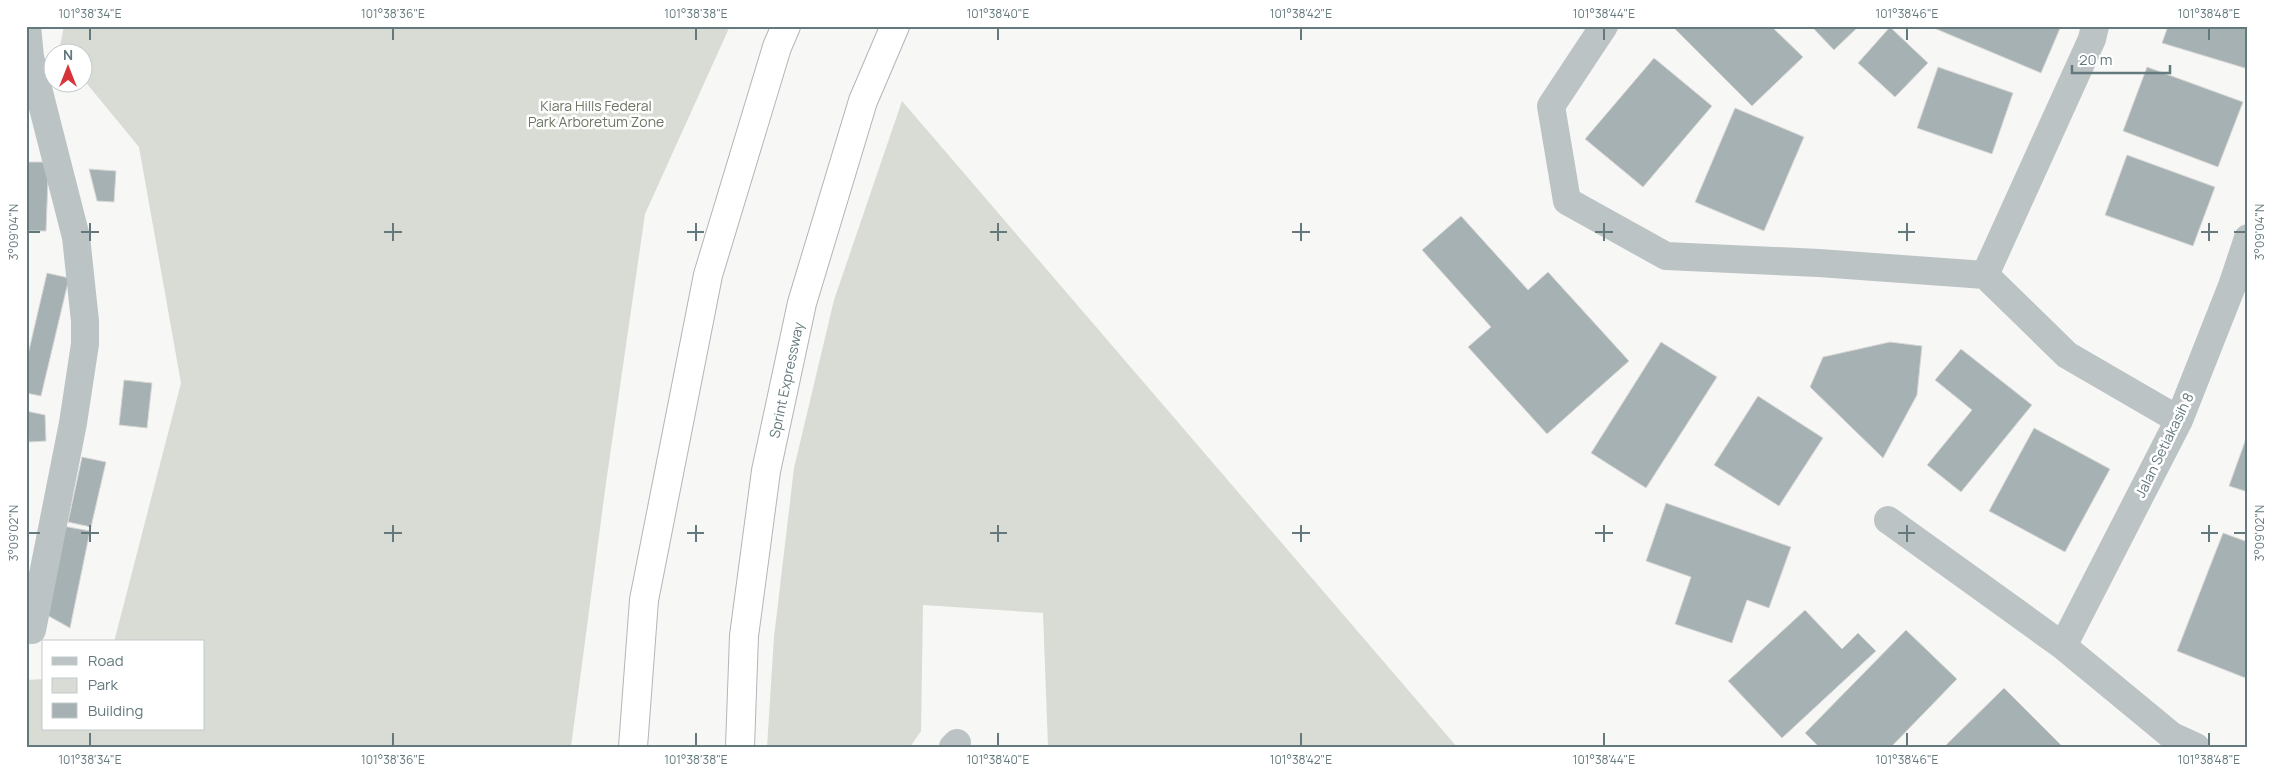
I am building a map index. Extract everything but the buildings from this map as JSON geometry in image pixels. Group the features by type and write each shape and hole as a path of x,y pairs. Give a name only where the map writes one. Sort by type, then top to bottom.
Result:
{"highway":[{"path":"633,747 644,600 708,274 777,47 786,26"},
{"name":"Sprint Expressway","path":"740,747 744,636 765,480 800,312 863,100 895,26"}],"street":[{"path":"27,26 30,57 76,237 85,321 85,344 73,422 32,630"},
{"path":"1604,26 1551,106 1567,201 1666,256 1819,263 1985,275 2067,355 2178,420"},
{"path":"1985,275 2092,39 2096,26"},
{"name":"Jalan Setiakasih 8","path":"2063,646 2178,420 2232,286 2248,238"},
{"path":"1888,520 2063,646 2176,743"}],"green space":[{"name":"Kiara Hills Federal Park Arboretum Zone","path":"64,26 730,26 645,214 606,483 571,747 26,747 26,680 42,679 42,730 205,730 205,640 115,640 181,383 139,147 92,90 92,42 61,42"},
{"path":"902,101 1457,747 1048,747 1043,613 923,605 921,731 910,747 767,747 774,637 794,468 834,300"}]}
